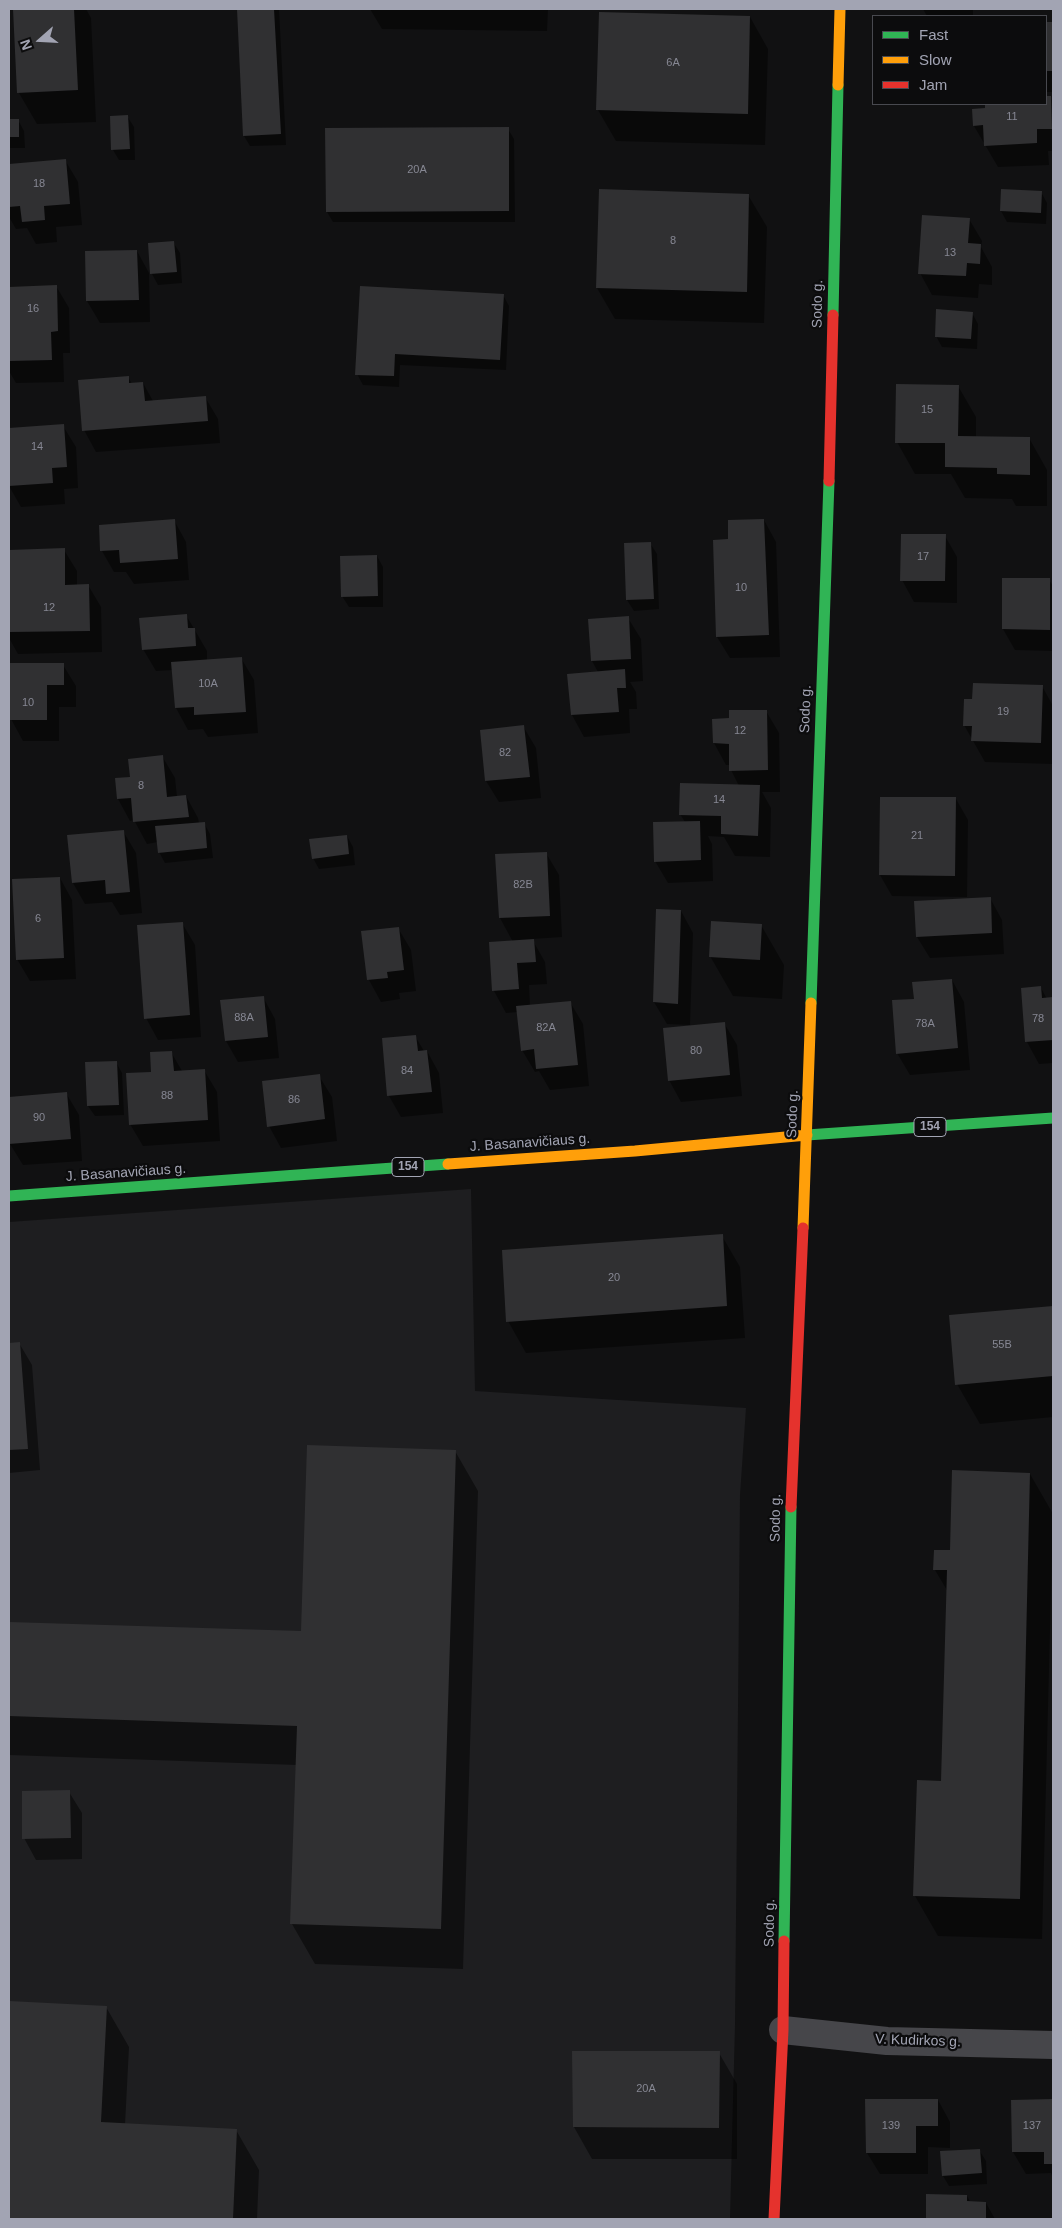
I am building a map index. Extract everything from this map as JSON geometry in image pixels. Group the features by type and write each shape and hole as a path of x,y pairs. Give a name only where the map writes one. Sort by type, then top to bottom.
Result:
{"street":[{"name":"Sodo g.","path":"774,2219 783,2030 792,1466 808,1135 828,491 840,9"},
{"name":"J. Basanavičiaus g.","path":"9,1196 625,1152 808,1135 1053,1118"},
{"name":"V. Kudirkos g.","path":"783,2030 887,2041 1053,2044"}],"shaded area":[{"path":"471,1189 475,1391 746,1408 740,1495 735,2025 730,2219 9,2219 9,1222"}],"building":[{"path":"13,9 74,9 78,90 17,93"},
{"path":"237,9 274,9 281,134 243,136"},
{"path":"599,12 750,16 748,114 596,110"},
{"path":"1047,22 1053,22 1053,71 1047,71"},
{"path":"1047,96 1051,96 1052,129 1037,129 1037,143 984,146 983,125 973,126 972,109 985,108 985,105 1047,105"},
{"path":"128,115 130,149 111,150 110,116"},
{"path":"9,119 19,119 19,137 9,137"},
{"path":"509,127 509,211 326,212 325,128"},
{"path":"66,159 70,204 44,206 45,220 22,222 20,206 9,207 9,164"},
{"path":"599,189 749,194 747,292 596,288"},
{"path":"1001,189 1042,191 1041,213 1000,211"},
{"path":"922,215 970,218 968,243 981,244 980,264 967,263 966,276 918,274"},
{"path":"174,241 177,272 150,274 148,243"},
{"path":"137,250 139,300 86,301 85,251"},
{"path":"57,285 58,331 51,332 52,360 9,361 9,287"},
{"path":"360,286 504,294 500,360 395,354 394,376 355,375"},
{"path":"936,309 973,312 971,339 935,337"},
{"path":"129,376 129,383 143,382 145,401 206,396 208,421 82,431 78,380"},
{"path":"896,384 959,385 958,436 1030,437 1030,475 997,474 997,468 945,467 945,443 895,443"},
{"path":"64,424 67,467 52,468 53,483 9,486 9,428"},
{"path":"175,519 178,559 120,563 119,550 100,551 99,525"},
{"path":"764,519 769,635 716,637 713,540 728,539 728,520"},
{"path":"901,534 946,534 945,581 900,581"},
{"path":"651,542 654,599 626,600 624,543"},
{"path":"65,548 65,585 89,584 90,631 9,632 9,550"},
{"path":"377,555 378,596 341,597 340,556"},
{"path":"1002,578 1050,578 1050,630 1002,629"},
{"path":"187,614 188,628 195,628 196,646 142,650 139,618"},
{"path":"629,616 631,659 591,661 588,619"},
{"path":"242,657 246,712 194,715 194,707 175,708 171,662"},
{"path":"10,663 64,663 64,685 47,685 47,720 9,720"},
{"path":"625,669 626,688 617,688 619,712 571,715 567,674"},
{"path":"973,683 1043,685 1041,743 971,741 972,726 963,726 964,699 972,699"},
{"path":"729,710 767,710 768,770 729,771 729,744 713,743 712,719 729,718"},
{"path":"524,725 530,777 485,781 480,730"},
{"path":"163,755 167,797 186,795 189,817 133,822 131,798 117,799 115,778 130,777 128,759"},
{"path":"680,783 760,785 758,836 721,834 721,816 679,815"},
{"path":"880,797 956,797 955,876 879,875"},
{"path":"700,821 701,860 654,862 653,822"},
{"path":"205,822 207,848 158,853 155,826"},
{"path":"124,830 130,892 106,894 105,880 72,883 67,835"},
{"path":"347,835 349,854 312,859 309,839"},
{"path":"547,852 550,916 499,918 495,854"},
{"path":"60,877 64,958 16,960 12,879"},
{"path":"991,897 992,933 916,937 914,901"},
{"path":"656,909 681,910 678,1004 653,1002"},
{"path":"711,921 762,924 760,960 709,957"},
{"path":"183,922 190,1015 144,1019 137,925"},
{"path":"399,927 404,970 387,972 388,978 367,980 361,931"},
{"path":"534,939 536,962 517,963 519,989 492,991 489,942"},
{"path":"952,979 958,1048 896,1054 892,1000 914,999 912,982"},
{"path":"1041,986 1042,998 1053,997 1053,1040 1025,1042 1021,988"},
{"path":"264,996 268,1037 225,1041 220,1000"},
{"path":"571,1001 578,1065 536,1069 534,1049 521,1051 516,1006"},
{"path":"725,1022 730,1075 668,1081 663,1028"},
{"path":"416,1035 418,1051 427,1050 432,1092 387,1096 382,1038"},
{"path":"172,1051 174,1071 205,1069 208,1120 129,1125 126,1073 151,1072 150,1052"},
{"path":"117,1061 119,1105 87,1106 85,1062"},
{"path":"320,1074 325,1119 267,1127 262,1081"},
{"path":"67,1092 71,1139 9,1144 9,1097"},
{"path":"723,1234 727,1306 506,1322 502,1250"},
{"path":"1053,1306 1053,1376 955,1385 949,1315"},
{"path":"20,1342 28,1449 9,1450 9,1343"},
{"path":"307,1445 456,1450 441,1929 290,1924 297,1726 9,1716 9,1622 301,1631"},
{"path":"952,1470 1030,1473 1020,1899 913,1896 917,1780 941,1781 947,1570 933,1570 934,1550 950,1550"},
{"path":"70,1790 71,1838 22,1839 22,1791"},
{"path":"9,2001 107,2006 101,2122 237,2129 233,2219 9,2219"},
{"path":"572,2051 720,2051 719,2128 573,2127"},
{"path":"865,2099 938,2099 938,2126 916,2126 916,2153 866,2153"},
{"path":"1053,2099 1053,2164 1044,2164 1044,2152 1012,2152 1011,2100"},
{"path":"980,2149 982,2173 942,2176 940,2151"},
{"path":"926,2194 967,2195 967,2201 986,2202 986,2219 926,2219"}],"traffic: fast":[{"path":"833,315 838,85"},
{"path":"811,1003 829,481"},
{"path":"807,1135 1053,1118"},
{"path":"9,1196 448,1164"},
{"path":"784,1941 791,1507"}],"traffic: slow":[{"path":"838,85 840,9"},
{"path":"803,1228 811,1003"},
{"path":"448,1164 635,1151 807,1135"}],"traffic: jam":[{"path":"829,481 833,315"},
{"path":"791,1507 803,1228"},
{"path":"774,2219 783,2030 784,1941"}]}
